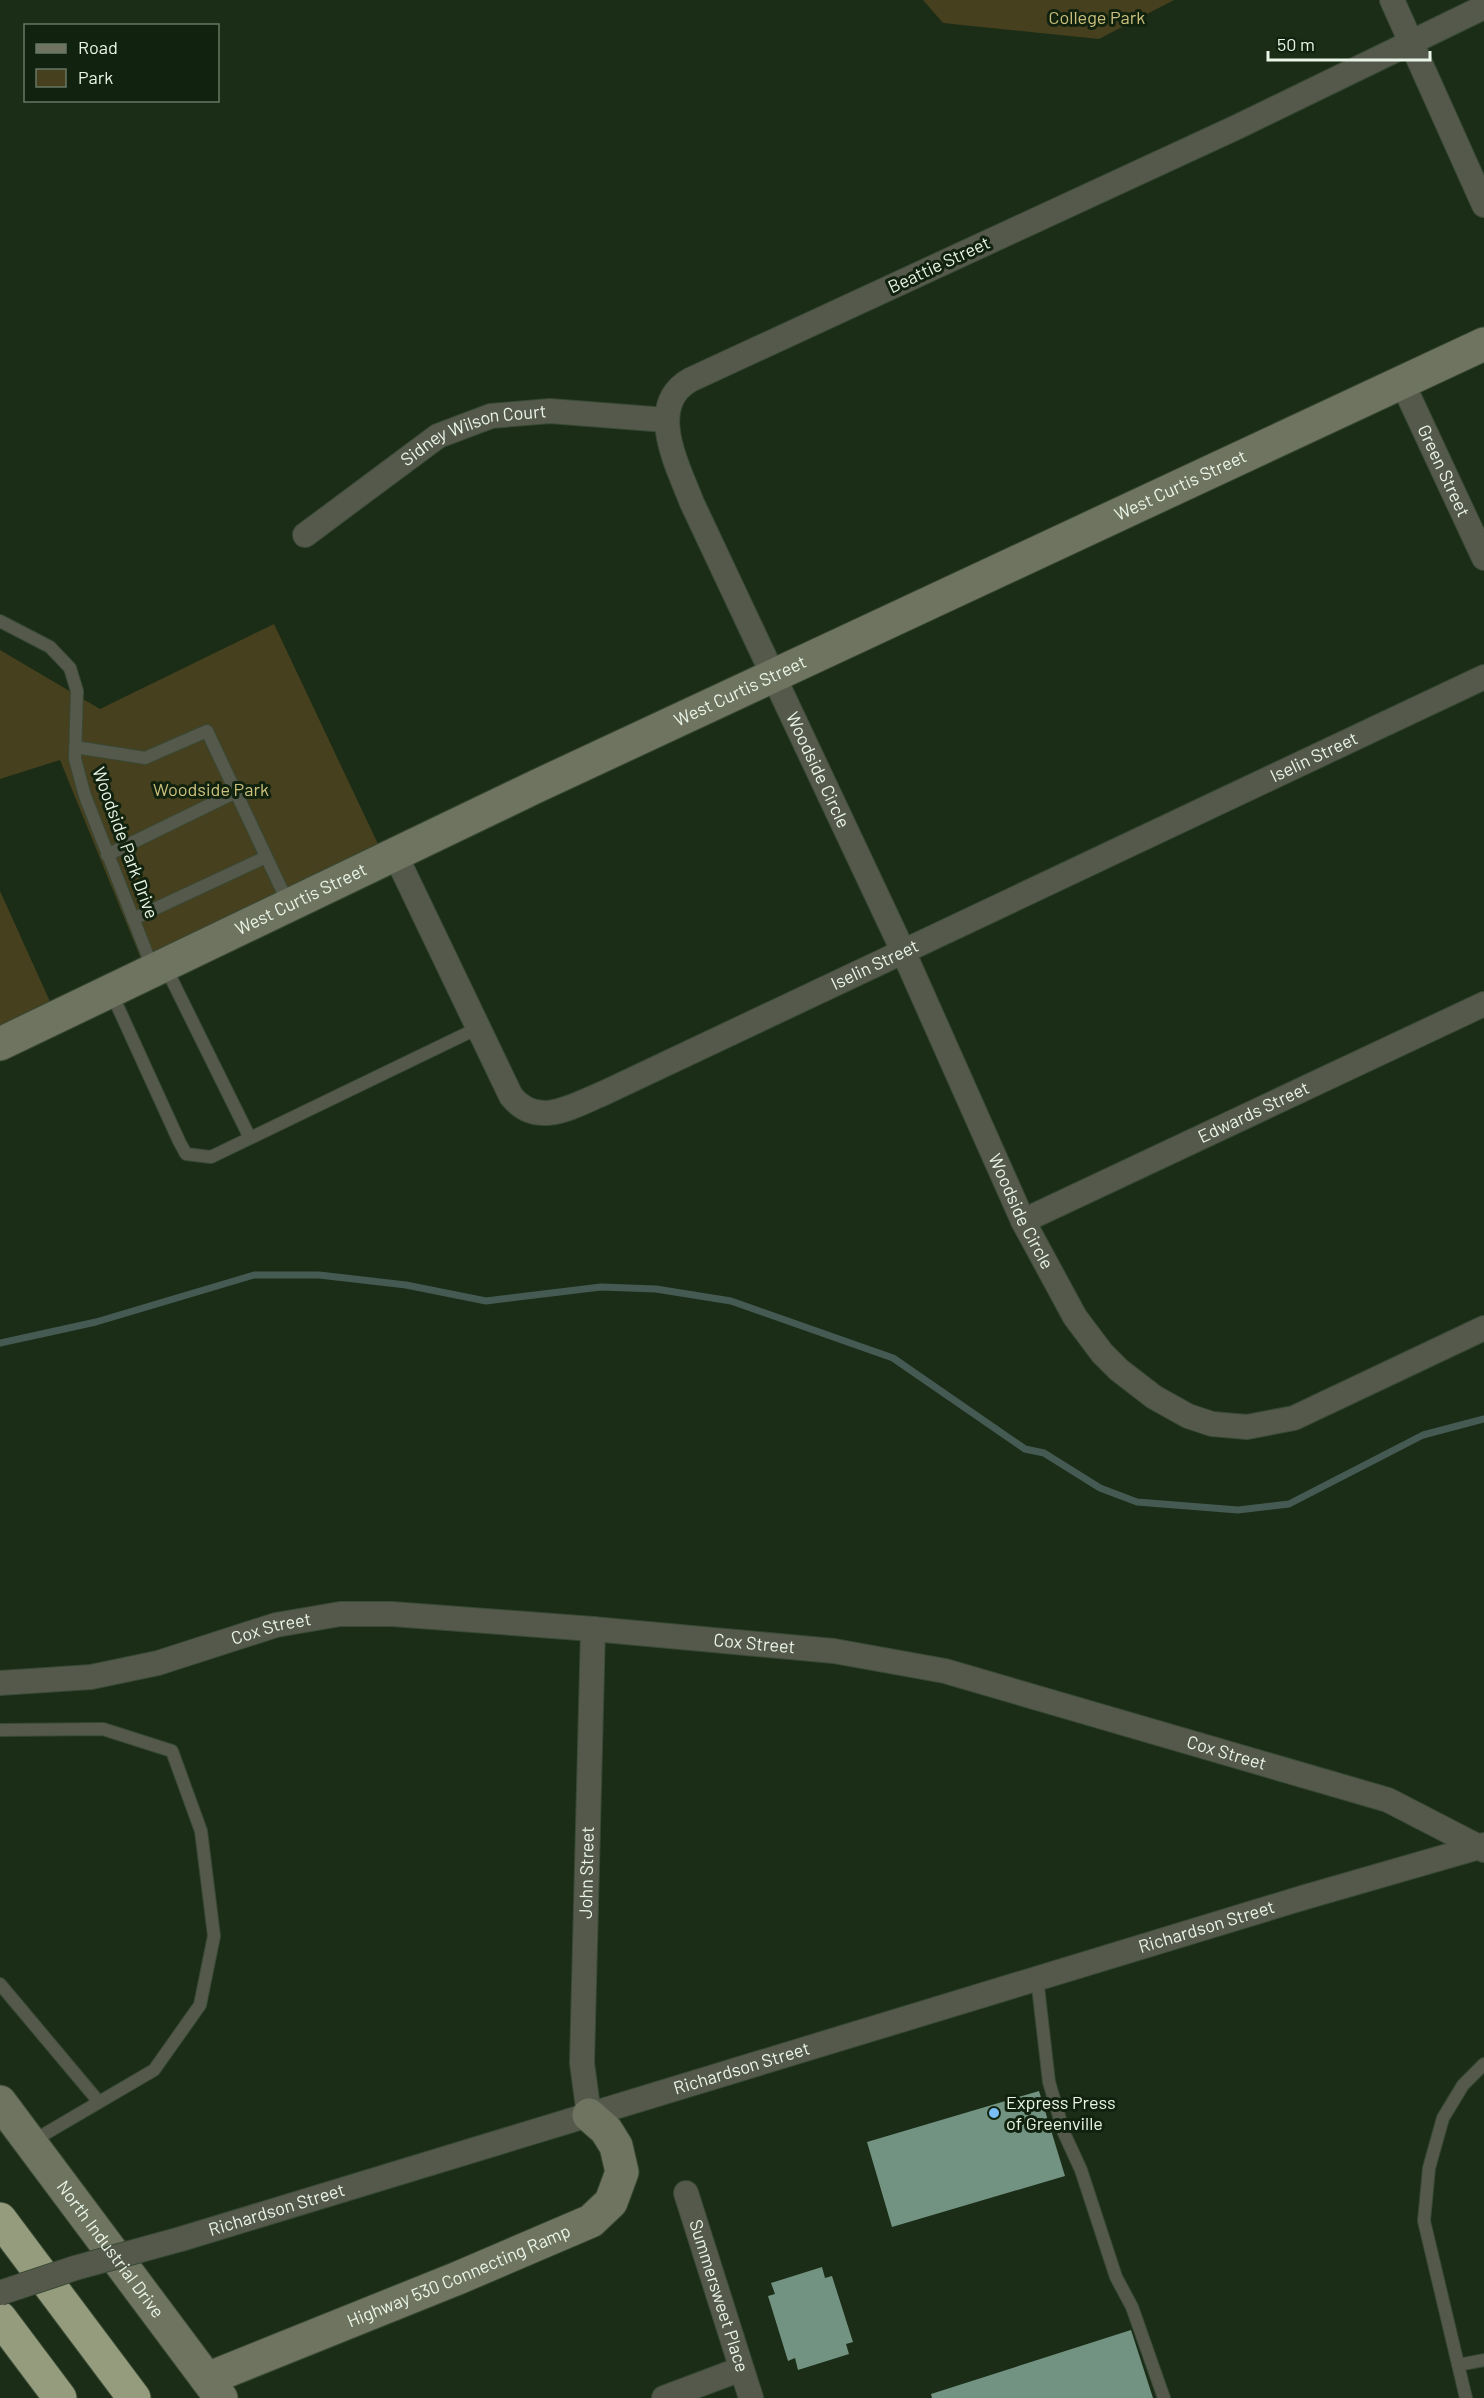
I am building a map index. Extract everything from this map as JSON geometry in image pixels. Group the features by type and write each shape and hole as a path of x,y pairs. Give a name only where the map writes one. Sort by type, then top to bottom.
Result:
{"highway":[{"path":"0,2219 134,2398"},
{"path":"0,2318 60,2398"}],"street":[{"path":"1392,0 1484,205"},
{"name":"Beattie Street","path":"666,420 669,402 674,392 690,380 1237,128 1484,7"},
{"name":"West Curtis Street","path":"0,1044 395,854 1484,344"},
{"name":"Green Street","path":"1402,382 1484,558"},
{"name":"Sidney Wilson Court","path":"305,535 438,436 491,416 550,411 666,420"},
{"path":"666,420 677,465 692,503 776,676"},
{"name":"Woodside Circle","path":"776,676 903,951 1023,1221 1075,1317 1102,1353 1119,1370 1154,1397 1188,1416 1212,1424 1247,1427 1294,1418 1484,1328"},
{"name":"Iselin Street","path":"395,854 511,1096 525,1110 544,1115 604,1093 1484,677"},
{"name":"Edwards Street","path":"1023,1221 1484,1004"},
{"name":"Cox Street","path":"0,1683 91,1677 158,1663 276,1625 340,1614 392,1614 593,1629 834,1651 945,1671 1388,1800 1482,1847"},
{"name":"John Street","path":"589,2115 582,2063 593,1629"},
{"name":"Richardson Street","path":"0,2294 75,2268 181,2239 1037,1978 1482,1847"},
{"name":"North Industrial Drive","path":"0,2102 214,2388"},
{"name":"Highway 530 Connecting Ramp","path":"214,2388 591,2221 610,2202 622,2172 616,2146 606,2130 589,2115"},
{"name":"Summersweet Place","path":"686,2193 751,2398"},
{"path":"664,2398 741,2368"}],"lane":[{"name":"Woodside Park Drive","path":"0,621 50,647 70,668 77,691 75,747 85,796 107,855 133,919 250,1138"},
{"path":"75,747 146,758 207,731 289,905"},
{"path":"107,855 236,792"},
{"path":"133,919 266,856"},
{"path":"111,991 186,1154 211,1157 478,1028"},
{"path":"0,1730 103,1729 172,1751 201,1831 214,1936 200,2005 154,2070 31,2142"},
{"path":"1037,1978 1049,2082 1064,2133 1081,2170 1116,2277 1132,2307 1164,2398"},
{"path":"0,1984 99,2102"},
{"path":"1466,2398 1424,2221 1429,2168 1443,2118 1463,2085 1484,2064"},
{"path":"1458,2365 1484,2360"}],"green space":[{"name":"College Park","path":"923,0 1174,0 1099,39 943,23"},
{"name":"Woodside Park","path":"274,624 378,844 141,959 60,760 0,779 0,650 100,709"},
{"path":"0,891 52,1006 0,1031"}],"building":[{"path":"1039,2091 1065,2176 892,2227 867,2142"},
{"path":"822,2267 825,2278 832,2276 853,2342 846,2344 849,2354 798,2370 795,2358 788,2361 768,2296 775,2294 771,2283"},
{"path":"1131,2330 1153,2398 932,2398 931,2394"}],"waterway":[{"path":"0,1343 96,1322 254,1275 319,1275 406,1285 486,1301 601,1287 656,1289 731,1301 893,1358 1025,1449 1044,1453 1100,1488 1137,1502 1238,1510 1289,1504 1423,1435 1484,1419"}],"place":[{"name":"Express Press of Greenville","path":"994,2113"}]}
